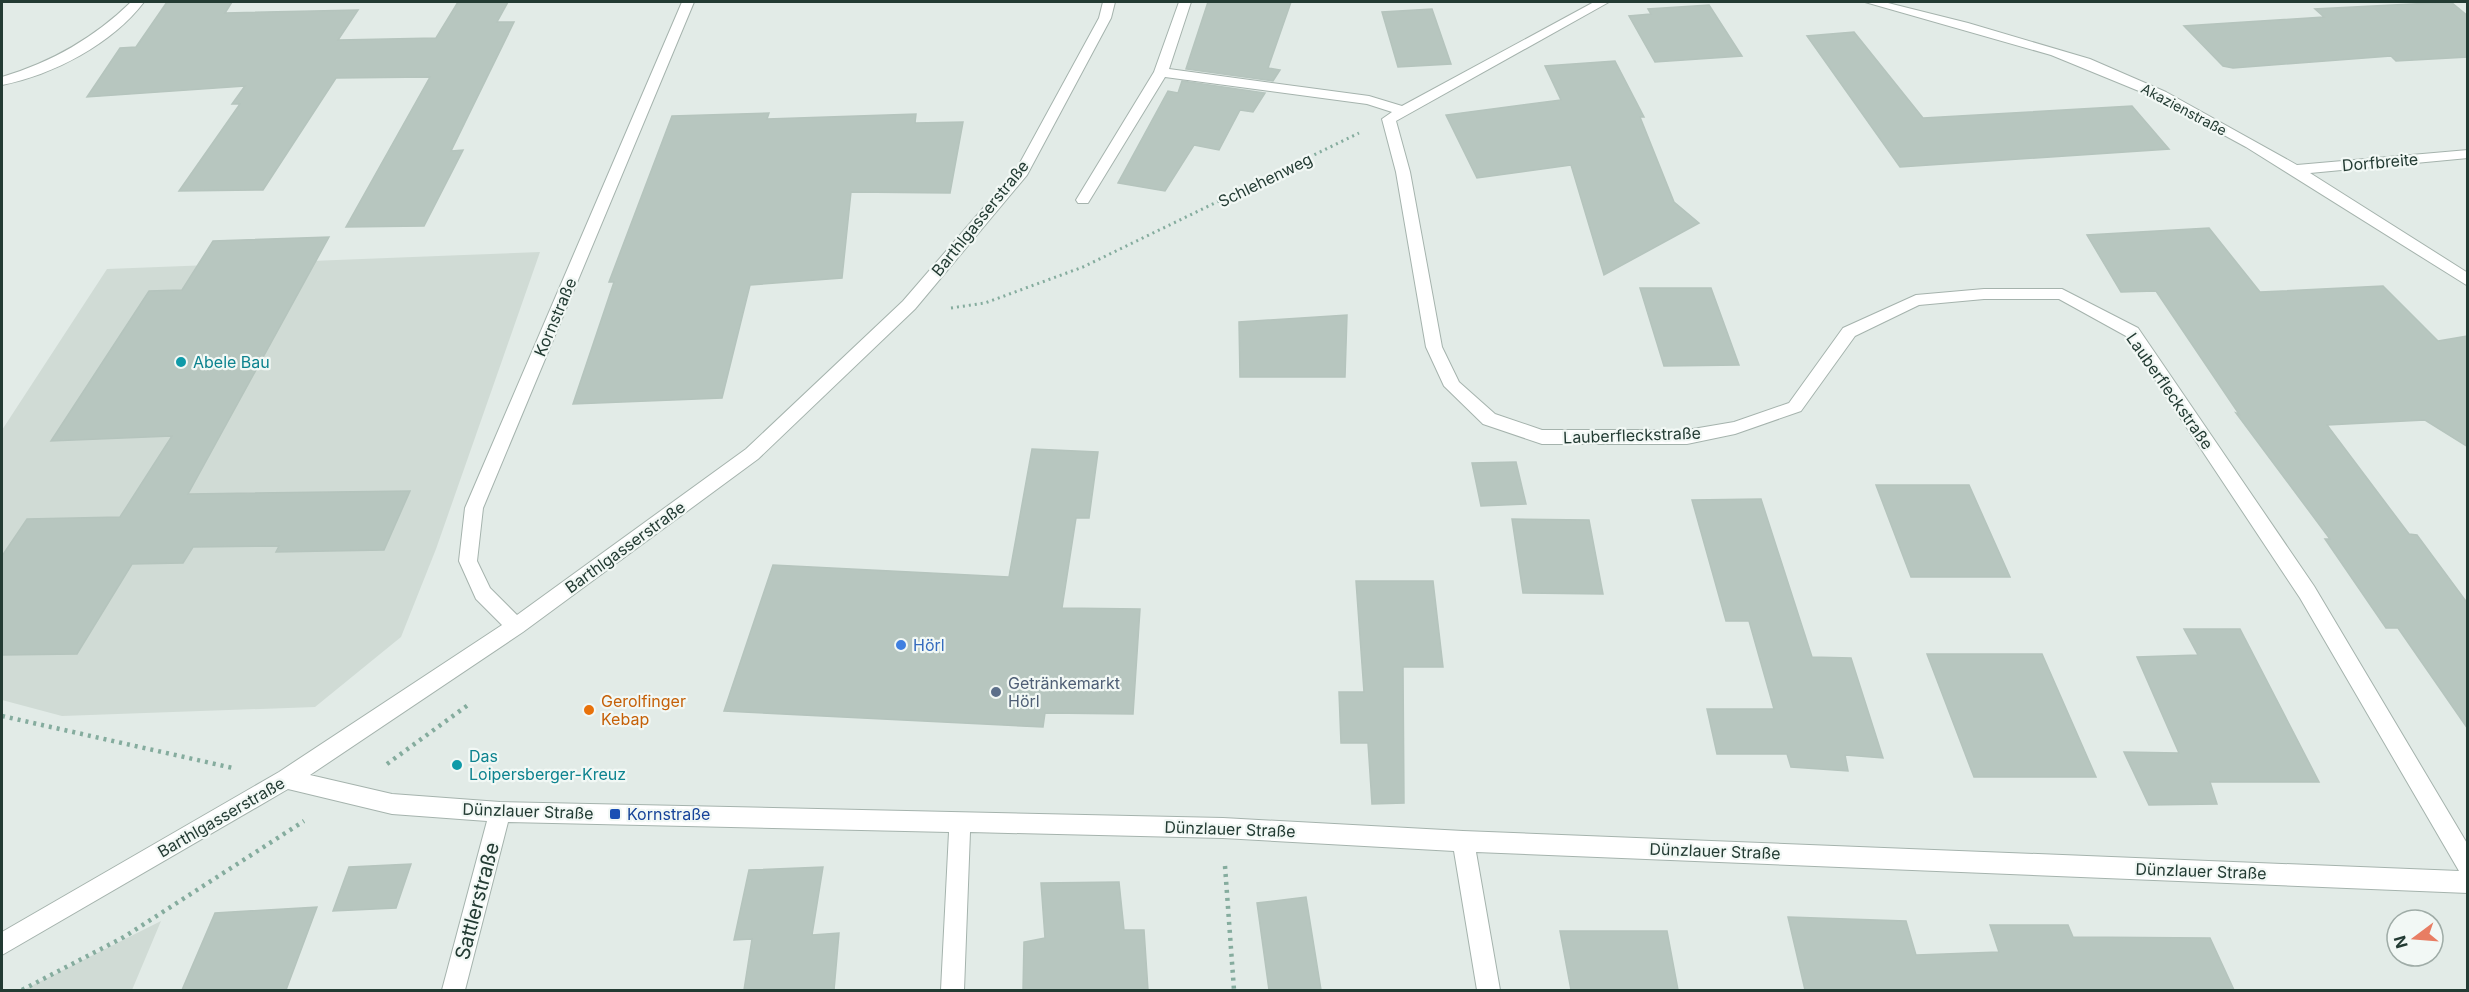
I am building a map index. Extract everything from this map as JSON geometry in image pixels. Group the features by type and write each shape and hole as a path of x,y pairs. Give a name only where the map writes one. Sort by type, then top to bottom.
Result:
{"street":[{"path":"2,81 29,74 75,54 116,26 138,2"},
{"name":"Kornstraße","path":"516,626 483,593 468,561 474,508 688,2"},
{"name":"Barthlgasserstraße","path":"2,944 286,780 516,626 752,454 909,305 1022,172 1105,18 1109,2"},
{"path":"1083,200 1161,72 1185,2"},
{"path":"1161,72 1369,100 1396,115 1603,2"},
{"name":"Akazienstraße","path":"1871,2 2055,51 2115,74 2172,101 2293,170 2468,281"},
{"name":"Lauberfleckstraße","path":"1396,115 1403,172 1434,347 1452,386 1489,418 1542,437 1687,437 1735,428 1795,407 1849,332 1916,300 1984,294 2062,294 2132,332 2307,592 2468,866"},
{"name":"Dorfbreite","path":"2293,170 2468,154"},
{"name":"Dünzlauer Straße","path":"286,780 392,804 500,812 1223,828 1463,841 2468,882"},
{"name":"Sattlerstraße","path":"453,990 500,812"},
{"path":"952,990 960,821"},
{"path":"1463,841 1488,990"}],"path":[{"name":"Schlehenweg","path":"909,305 952,308 985,303 1083,267 1396,115"},
{"path":"2,716 286,780"},
{"path":"1223,828 1234,990"}],"shaded area":[{"path":"540,252 436,549 401,637 315,707 62,716 2,700 2,430 107,269"},
{"path":"161,921 132,990 23,990"}],"building":[{"path":"167,2 232,2 225,13 358,10 338,40 436,38 458,2 508,2 497,22 514,22 451,151 463,150 424,226 346,227 430,77 336,78 263,190 179,191 240,104 232,104 245,86 87,97 120,48 136,47"},
{"path":"1208,2 1291,2 1268,68 1280,70 1273,81 1186,69"},
{"path":"2451,2 2468,16 2468,57 2396,61 2391,56 2233,68 2223,66 2184,26 2324,17 2315,9"},
{"path":"1709,5 1742,56 1655,62 1629,16 1651,14 1648,9"},
{"path":"1432,9 1451,64 1398,67 1382,12"},
{"path":"1854,32 1923,118 2132,106 2169,149 1900,167 1807,36"},
{"path":"1615,61 1644,117 1640,117 1674,202 1699,223 1604,275 1571,165 1477,178 1446,115 1561,100 1545,66"},
{"path":"1182,81 1265,93 1253,112 1240,110 1219,150 1194,145 1165,191 1118,183 1168,91 1178,93"},
{"path":"769,113 767,119 916,114 915,123 963,122 950,193 851,192 842,278 750,285 722,398 573,404 614,282 609,282 672,116"},
{"path":"2209,228 2260,292 2383,286 2438,341 2468,336 2468,447 2425,420 2327,425 2409,534 2417,535 2468,604 2468,729 2398,628 2386,628 2325,539 2330,539 2236,413 2239,414 2156,291 2121,292 2087,235"},
{"path":"329,237 188,494 410,491 384,550 276,552 279,546 193,547 183,563 132,564 77,654 2,655 2,556 27,519 120,517 172,436 51,441 149,291 182,290 213,241"},
{"path":"1640,288 1711,288 1739,365 1664,366"},
{"path":"1347,315 1345,377 1240,377 1239,322"},
{"name":"Hörl","path":"1032,449 1098,452 1089,518 1076,518 1062,608 1140,609 1133,714 1045,713 1043,727 724,711 773,565 1009,577"},
{"path":"1516,462 1526,504 1481,506 1472,463"},
{"path":"1876,485 1969,485 2010,577 1911,577"},
{"path":"1761,499 1812,657 1851,658 1883,758 1845,755 1848,771 1791,767 1787,754 1717,754 1707,709 1774,709 1749,621 1726,621 1692,500"},
{"path":"1512,519 1589,520 1603,594 1523,593"},
{"path":"1356,581 1433,581 1443,667 1403,667 1404,803 1372,804 1368,743 1341,743 1339,692 1364,692"},
{"path":"2184,629 2240,629 2319,782 2210,782 2217,804 2149,805 2124,752 2179,753 2137,657 2198,655"},
{"path":"1927,654 2042,654 2096,777 1974,777"},
{"path":"411,864 396,908 333,911 349,867"},
{"path":"823,867 812,935 839,933 834,990 744,990 752,939 734,940 749,870"},
{"path":"1119,882 1124,930 1144,930 1148,990 1023,990 1024,942 1045,938 1041,883"},
{"path":"1306,897 1321,990 1269,990 1257,903"},
{"path":"317,907 286,990 182,990 215,913"},
{"path":"1788,917 1906,921 1916,955 1999,952 1990,925 2068,925 2073,937 2210,938 2234,990 1805,990"},
{"path":"1560,931 1667,931 1678,990 1571,990"}],"place":[{"name":"Abele Bau","path":"181,362"},
{"name":"Hörl","path":"901,645"},
{"name":"Getränkemarkt Hörl","path":"996,692"},
{"name":"Gerolfinger Kebap","path":"589,710"},
{"name":"Das Loipersberger-Kreuz","path":"457,765"},
{"name":"Kornstraße","path":"615,814"}]}
